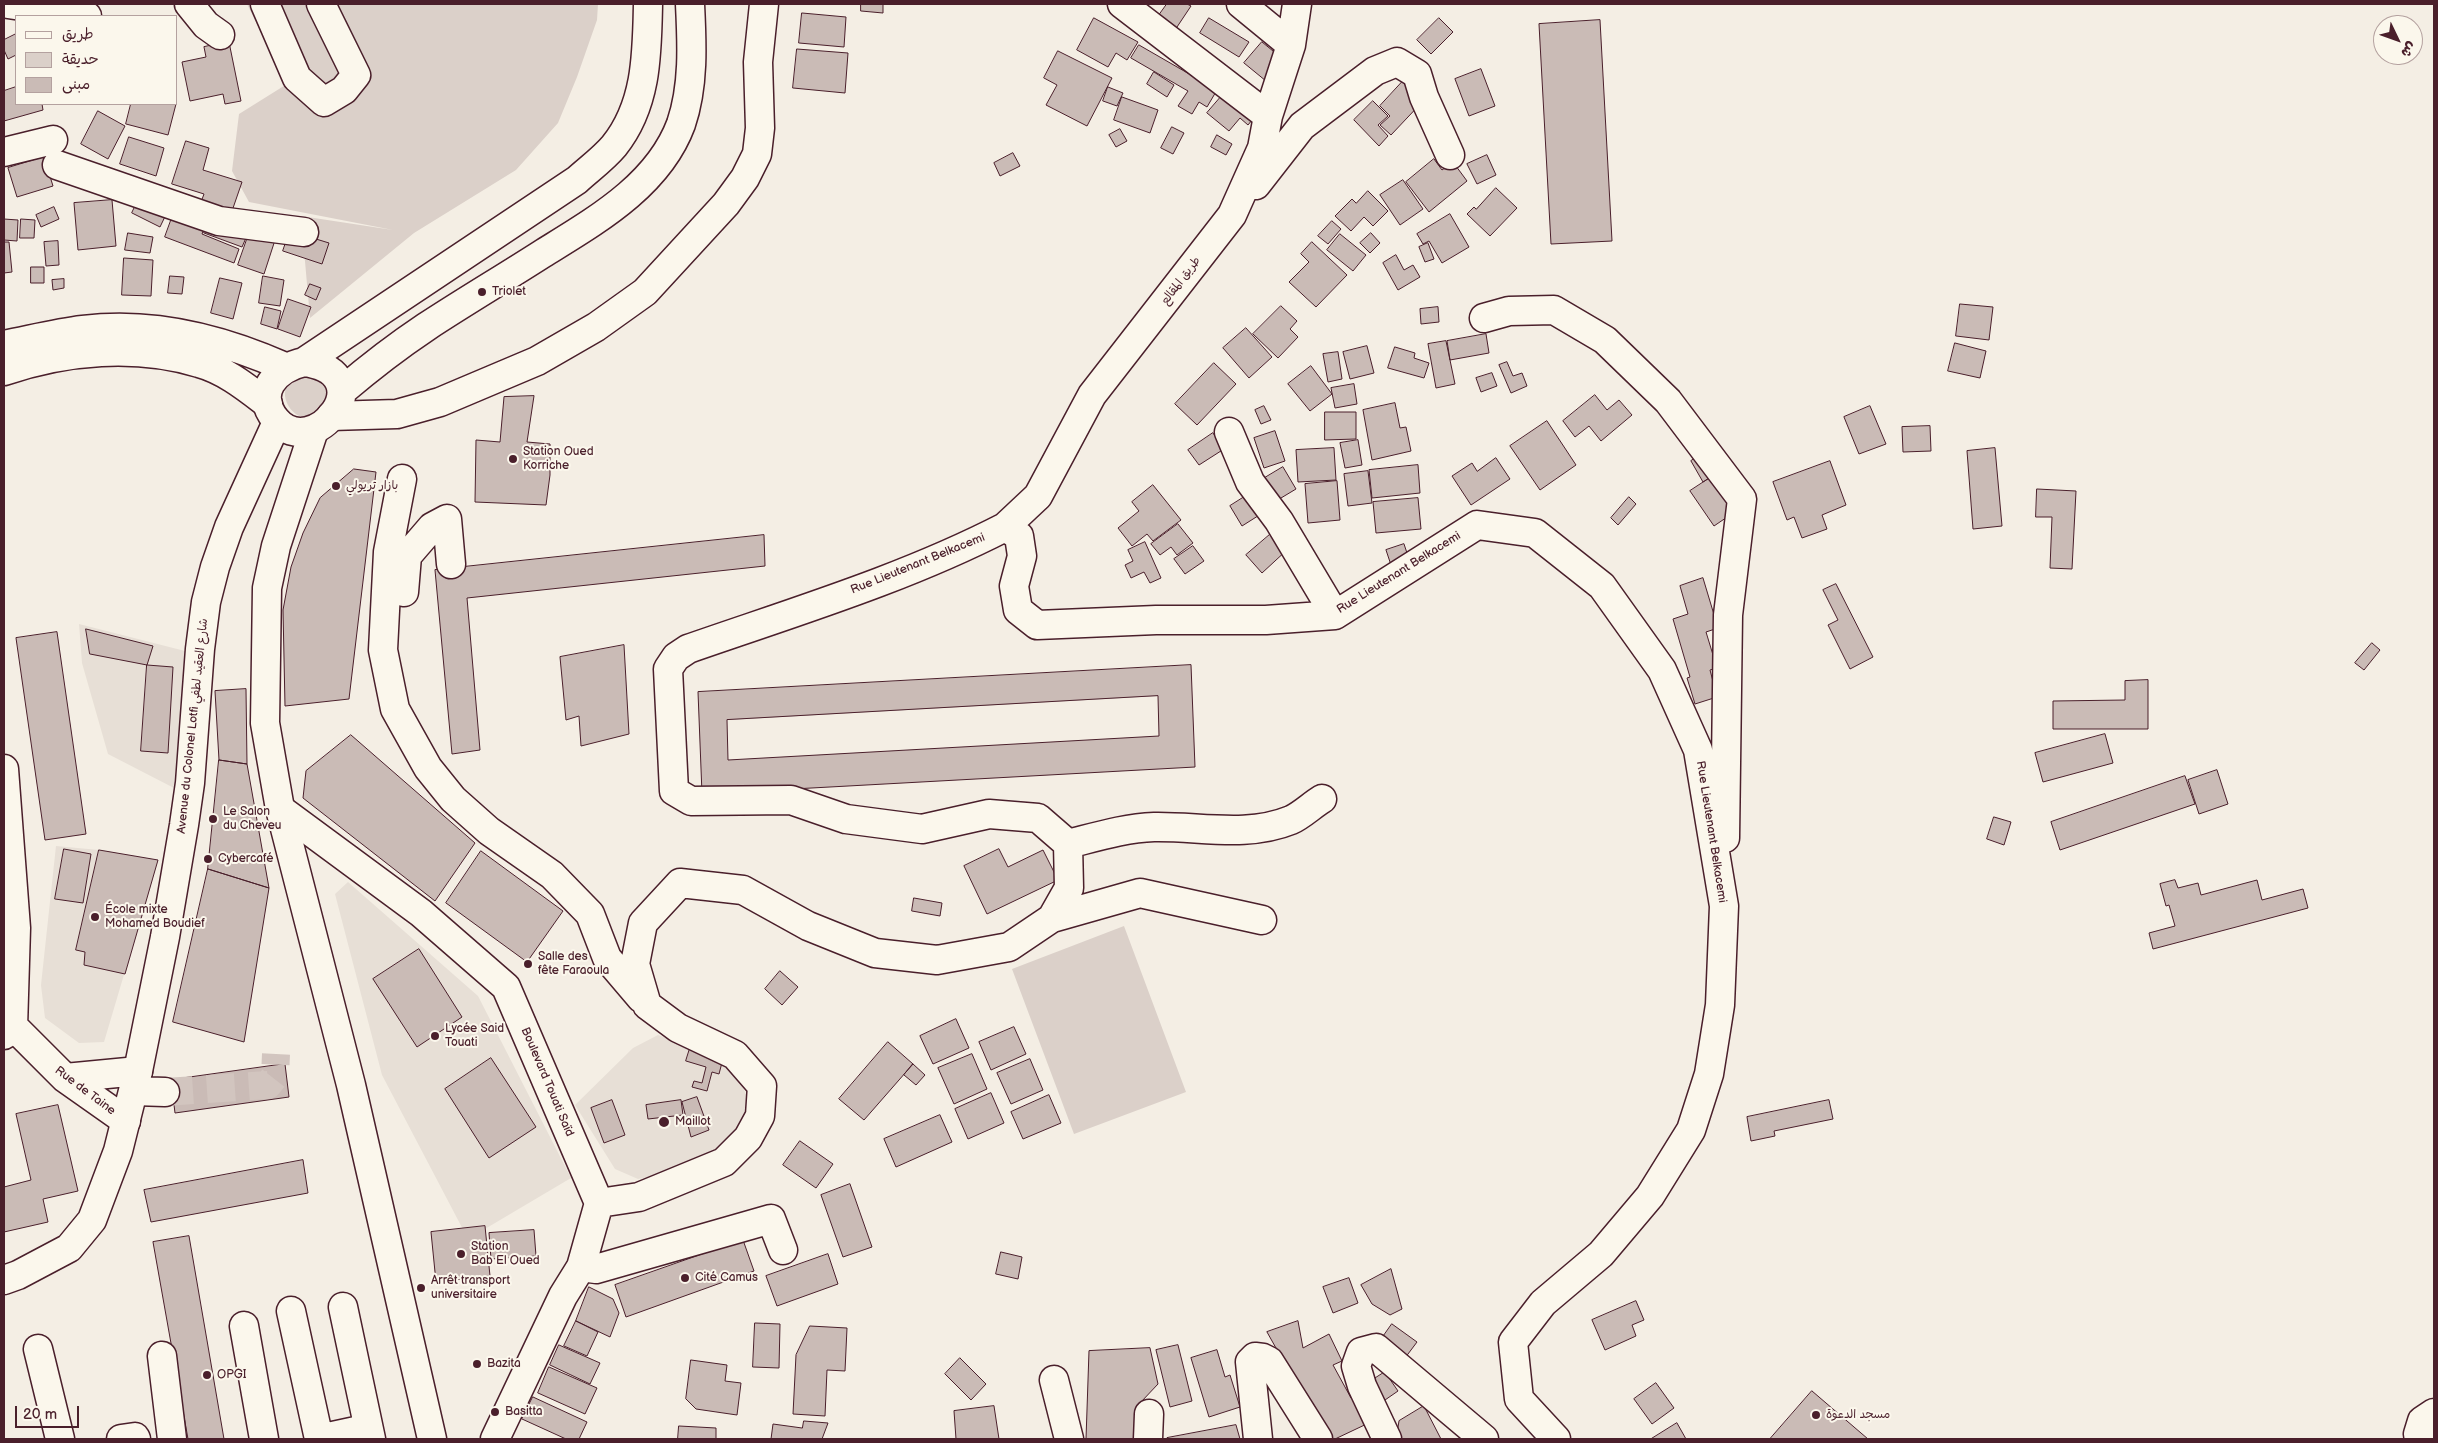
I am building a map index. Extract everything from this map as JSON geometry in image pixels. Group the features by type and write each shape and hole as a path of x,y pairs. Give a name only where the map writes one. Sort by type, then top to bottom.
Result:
{"main road":[{"path":"8,4 80,15"},
{"path":"189,4 206,25 220,35"},
{"path":"265,4 297,78 324,102 344,90 356,75 321,4"},
{"path":"272,413 267,393 271,383 294,365 577,180 613,147 627,127 640,91 645,65 648,4"},
{"path":"4,371 73,354 129,351 165,355 200,363 232,378 294,431 329,412 378,361 426,327 606,214 633,191 655,167 680,126 686,106 692,52 690,4"},
{"path":"329,412 397,414 440,402 537,361 596,328 645,292 726,204 745,178 756,154 760,128 758,62 764,4"},
{"path":"1122,4 1268,116"},
{"path":"1241,4 1291,45"},
{"name":"طريق المقالع","path":"1005,528 1038,496 1092,395 1232,215 1262,148 1268,116 1291,45 1297,4"},
{"path":"1232,215 1302,126 1375,71 1397,62 1417,74 1424,97 1450,155"},
{"path":"4,152 55,152 219,221 304,232"},
{"path":"1484,318 1509,311 1554,310 1605,340 1668,401 1742,499 1728,615 1724,906"},
{"path":"4,345 84,330 142,328 194,336 294,365 328,369 337,379 329,412 276,546 267,588 265,723 280,808 351,1085 432,1439"},
{"name":"Avenue du Colonel Lotfi شارع العقيد لطفي","path":"4,1280 18,1275 69,1248 92,1220 118,1151 136,1081 165,938 190,783 200,649 206,602 215,567 272,413"},
{"path":"1229,432 1250,482 1279,521 1335,615"},
{"path":"402,480 388,552 383,650 395,710 428,768 453,799 482,825 552,875 590,914 607,958 647,1005 678,1028 735,1056 762,1086 760,1116 748,1138 724,1162 640,1197 598,1203 581,1267 563,1296 494,1439"},
{"path":"387,669 402,610 407,556 432,527 447,519 451,564"},
{"name":"Rue Lieutenant Belkacemi","path":"1068,844 1038,818 989,814 922,829 846,819 791,800 691,801 674,791 668,669 676,657 688,649 884,581 968,546 1005,528 1019,536 1022,556 1014,586 1018,610 1037,625 1156,620 1266,620 1335,615 1477,525 1535,533 1602,586 1662,670 1698,750 1724,906 1720,1005 1709,1074 1691,1130 1650,1196 1601,1254 1543,1303 1513,1342 1519,1399 1556,1439"},
{"path":"4,769 16,928 7,1026"},
{"path":"1052,918 1069,888 1068,844 1122,831 1154,827 1216,830 1255,828 1291,820 1322,799"},
{"name":"Boulevard Touati Saïd","path":"280,808 421,913 506,987 598,1203"},
{"path":"647,1005 635,964 643,923 680,883 743,890 808,926 875,953 937,960 1009,947 1052,918 1140,893 1262,920"},
{"name":"Rue de Taine","path":"7,1026 64,1078 126,1121"},
{"path":"64,1078 136,1081 165,1092"},
{"path":"581,1267 596,1269 771,1219 783,1250"},
{"path":"343,1306 371,1439"},
{"path":"291,1311 319,1439 356,1431 371,1439"},
{"path":"244,1326 264,1439"},
{"path":"1387,1439 1362,1386 1356,1366 1360,1352 1376,1348 1484,1439"},
{"path":"38,1349 60,1439"},
{"path":"162,1356 172,1439"},
{"path":"1258,1439 1250,1362 1255,1357 1263,1358 1269,1362 1318,1439"},
{"path":"1054,1380 1069,1439"},
{"path":"2421,1439 2418,1434 2422,1421 2434,1414"}],"shaded area":[{"path":"79,624 185,651 174,788 108,754 82,663"},
{"name":"École mixte Mohamed Boudief","path":"56,846 99,850 158,860 104,1042 79,1043 45,1018 41,985"},
{"name":"Lycée Said Touati","path":"348,882 478,996 571,1178 468,1239 382,1075 335,894"},
{"name":"Maillot","path":"658,1035 701,1050 736,1072 749,1101 739,1139 721,1157 672,1172 638,1179 615,1169 575,1105 633,1048"}],"green space":[{"path":"247,4 598,4 597,20 558,123 516,170 414,233 310,318 301,216 393,230 249,202 232,171 239,114 287,84"},
{"path":"309,371 332,390 319,416 302,417 297,415 289,406 286,401 285,390 291,381"},
{"path":"1124,926 1186,1092 1074,1134 1012,969"}],"building":[{"path":"861,4 883,4 883,13 861,11"},
{"path":"1167,4 1187,4 1191,6 1175,30 1157,18"},
{"path":"802,13 846,17 844,47 799,43"},
{"path":"1094,18 1138,42 1127,60 1116,53 1108,67 1077,50"},
{"path":"1209,18 1249,42 1239,57 1200,33"},
{"path":"1439,18 1453,32 1431,54 1417,40"},
{"path":"1600,20 1612,241 1551,244 1539,24"},
{"path":"15,34 15,56 8,59 4,50 4,40"},
{"path":"229,42 241,101 225,104 223,94 190,101 182,62 206,57 204,47"},
{"path":"1262,42 1284,60 1266,81 1244,63"},
{"path":"1139,45 1217,90 1207,107 1199,102 1192,114 1178,106 1188,91 1131,58"},
{"path":"797,49 848,53 845,93 793,88"},
{"path":"1058,51 1112,78 1087,126 1046,105 1057,85 1044,78"},
{"path":"1481,69 1495,106 1469,116 1455,79"},
{"path":"1154,72 1174,85 1167,97 1147,84"},
{"path":"1404,80 1424,100 1391,135 1380,125 1390,116 1380,106"},
{"path":"15,87 15,105 42,105 43,110 4,121 4,91"},
{"path":"1108,87 1123,93 1117,106 1103,101"},
{"path":"1226,91 1256,115 1248,125 1240,118 1229,131 1207,113"},
{"path":"1122,97 1158,110 1150,133 1114,120"},
{"path":"1373,101 1388,116 1378,125 1388,136 1379,146 1354,120"},
{"path":"131,105 176,105 168,135 126,124"},
{"path":"98,111 125,126 108,159 81,144"},
{"path":"1172,127 1184,133 1173,154 1161,148"},
{"path":"1120,129 1127,141 1116,147 1109,135"},
{"path":"1217,135 1232,144 1226,155 1211,147"},
{"path":"129,137 164,148 156,176 120,164"},
{"path":"186,141 209,148 203,170 242,182 232,211 201,202 204,194 172,184"},
{"path":"1013,153 1020,166 1000,176 994,163"},
{"path":"1487,155 1496,175 1477,184 1467,164"},
{"path":"44,157 53,186 17,197 8,168"},
{"path":"1434,159 1442,170 1453,162 1467,181 1429,212 1406,182"},
{"path":"1403,180 1423,209 1400,225 1380,195"},
{"path":"144,188 172,202 160,227 132,213"},
{"path":"1496,188 1517,208 1490,236 1467,214 1474,207 1476,209"},
{"path":"1368,191 1388,211 1373,226 1364,217 1351,231 1335,216 1352,199 1356,203"},
{"path":"112,200 116,246 78,250 74,203"},
{"path":"177,204 209,216 202,234 239,249 234,263 165,237"},
{"path":"54,207 59,219 41,227 36,215"},
{"path":"1450,214 1469,247 1442,263 1429,241 1423,244 1417,234"},
{"path":"211,217 249,231 242,247 204,233"},
{"path":"4,219 18,220 17,241 4,240"},
{"path":"21,219 35,220 34,238 20,238"},
{"path":"1332,221 1341,229 1328,244 1318,236"},
{"path":"251,228 276,237 264,274 238,265"},
{"path":"290,231 329,243 322,264 283,251"},
{"path":"128,233 153,237 150,253 125,250"},
{"path":"1371,233 1380,243 1370,253 1360,243"},
{"path":"1340,234 1366,255 1353,271 1327,250"},
{"path":"58,241 59,265 46,266 44,242"},
{"path":"4,242 9,242 12,272 4,273"},
{"path":"1312,242 1347,275 1316,307 1289,282 1309,262 1301,254"},
{"path":"1428,243 1434,259 1425,262 1419,247"},
{"path":"1396,255 1404,270 1413,265 1420,277 1398,290 1383,263"},
{"path":"124,258 153,260 151,296 122,295"},
{"path":"31,267 44,267 44,283 31,283"},
{"path":"170,276 184,277 182,294 168,293"},
{"path":"263,276 284,280 280,306 259,303"},
{"path":"220,278 242,283 233,319 211,313"},
{"path":"64,279 64,288 53,290 52,280"},
{"path":"310,284 321,288 316,300 305,295"},
{"path":"288,299 311,307 300,337 278,329"},
{"path":"1960,304 1993,307 1989,340 1956,336"},
{"path":"1281,306 1297,321 1290,329 1298,337 1278,358 1253,334"},
{"path":"265,307 281,311 277,329 261,324"},
{"path":"1438,307 1439,322 1421,324 1420,309"},
{"path":"1246,328 1272,357 1249,378 1223,348"},
{"path":"1486,334 1489,353 1450,360 1447,341"},
{"path":"1446,341 1455,384 1436,388 1428,344"},
{"path":"1955,343 1986,351 1980,378 1948,371"},
{"path":"1367,346 1374,373 1350,379 1343,352"},
{"path":"1395,347 1415,353 1414,358 1429,363 1424,378 1388,368"},
{"path":"1338,352 1342,379 1328,382 1323,354"},
{"path":"1507,362 1513,376 1522,373 1527,386 1511,393 1499,365"},
{"path":"1214,363 1236,384 1197,425 1175,404"},
{"path":"1311,366 1332,394 1310,411 1288,384"},
{"path":"1492,373 1497,386 1481,392 1476,378"},
{"path":"1354,384 1357,404 1335,408 1331,388"},
{"path":"1595,395 1607,410 1619,400 1632,415 1601,441 1589,426 1575,437 1563,421"},
{"name":"Station Oued Korriche","path":"534,396 527,442 550,444 550,475 546,505 475,502 476,440 500,442 504,397"},
{"path":"1395,403 1400,428 1406,427 1411,451 1372,460 1363,410"},
{"path":"1264,406 1271,420 1261,424 1255,410"},
{"path":"1870,406 1886,444 1859,454 1844,417"},
{"path":"1325,412 1356,412 1356,439 1325,440"},
{"path":"1547,421 1576,465 1540,490 1510,446"},
{"path":"1930,426 1931,451 1903,452 1902,427"},
{"path":"1275,431 1285,461 1264,468 1254,438"},
{"path":"1213,433 1224,449 1199,465 1188,450"},
{"path":"1358,440 1362,465 1345,468 1340,443"},
{"path":"1334,448 1336,480 1298,482 1296,450"},
{"path":"1995,448 2002,526 1973,529 1967,451"},
{"path":"1702,454 1714,475 1703,482 1691,461"},
{"path":"1496,458 1510,479 1471,505 1452,476 1472,463 1477,471"},
{"path":"1830,461 1846,505 1822,515 1827,529 1802,538 1794,517 1787,520 1773,482"},
{"path":"1418,465 1420,493 1372,498 1369,470"},
{"path":"1283,467 1296,489 1271,504 1258,482"},
{"path":"354,469 376,472 349,699 285,706 283,610 291,567 303,533 320,498"},
{"path":"1368,471 1372,503 1348,506 1344,474"},
{"path":"1713,476 1736,511 1714,526 1690,491"},
{"path":"1337,481 1340,520 1308,523 1305,484"},
{"path":"1153,485 1181,520 1153,541 1147,534 1132,546 1118,528 1139,511 1132,502"},
{"path":"2037,489 2076,491 2072,569 2050,568 2052,517 2036,517"},
{"path":"1249,494 1261,514 1242,526 1230,506"},
{"path":"1629,497 1636,504 1618,525 1611,518"},
{"path":"1418,498 1421,529 1376,533 1373,502"},
{"path":"1178,524 1193,543 1177,555 1171,547 1160,555 1151,544"},
{"path":"1273,532 1288,549 1262,573 1246,555"},
{"path":"764,535 765,566 467,598 480,750 452,754 435,570"},
{"path":"1145,542 1161,578 1150,583 1144,572 1131,578 1125,565 1133,561 1128,550"},
{"path":"1404,544 1409,559 1391,565 1386,550"},
{"path":"1193,546 1204,561 1185,574 1174,559"},
{"path":"1703,578 1718,628 1706,632 1717,668 1710,670 1717,697 1695,704 1687,678 1690,677 1673,619 1688,614 1680,586"},
{"path":"1836,584 1873,657 1850,669 1828,625 1838,620 1823,590"},
{"path":"86,629 153,646 147,665 90,654"},
{"path":"57,632 86,834 45,840 16,638"},
{"path":"2372,643 2380,650 2364,670 2355,663"},
{"path":"624,645 629,734 581,746 579,716 566,720 560,657"},
{"path":"147,665 173,667 168,753 141,751"},
{"path":"1191,665 1195,767 702,794 698,692","holes":["1158,696 1159,736 728,760 727,720"]},
{"path":"2148,680 2148,729 2053,729 2053,701 2125,700 2125,681"},
{"path":"246,689 247,764 219,760 215,691"},
{"path":"2105,734 2113,763 2043,782 2035,753"},
{"path":"351,735 475,843 435,901 303,798 306,771"},
{"path":"219,760 247,764 269,888 208,869"},
{"path":"2217,770 2228,804 2199,814 2188,780"},
{"path":"2185,776 2195,804 2060,850 2051,822"},
{"path":"1994,817 2011,822 2004,845 1987,839"},
{"path":"64,849 91,854 83,903 55,899"},
{"path":"999,849 1008,867 1043,850 1058,880 987,914 964,866"},
{"path":"99,850 158,860 125,974 84,965 85,952 76,950"},
{"path":"481,851 563,911 527,962 446,903"},
{"path":"208,869 269,888 244,1042 173,1022"},
{"path":"2175,880 2178,888 2198,883 2201,895 2257,880 2262,900 2303,889 2308,908 2153,949 2149,933 2175,926 2169,905 2166,906 2160,884"},
{"path":"914,898 942,903 940,916 912,911"},
{"path":"419,949 462,1017 417,1047 373,979"},
{"path":"780,971 798,987 782,1005 765,989"},
{"path":"956,1019 969,1048 933,1064 920,1036"},
{"path":"1014,1027 1026,1054 991,1070 979,1042"},
{"path":"692,1042 725,1051 719,1074 712,1072 707,1091 692,1087 694,1081 702,1083 706,1067 686,1061"},
{"path":"888,1042 913,1064 864,1120 839,1099"},
{"path":"972,1054 987,1089 954,1104 938,1068"},
{"path":"491,1058 536,1127 489,1158 445,1089"},
{"path":"1030,1059 1043,1090 1011,1104 997,1073"},
{"path":"285,1064 289,1097 175,1113 171,1080"},
{"path":"913,1064 925,1075 916,1085 904,1075"},
{"path":"991,1093 1004,1123 968,1139 955,1109"},
{"path":"1049,1095 1061,1123 1023,1139 1011,1112"},
{"path":"697,1097 709,1130 691,1137 682,1102"},
{"path":"612,1100 625,1135 604,1143 591,1108"},
{"path":"681,1100 683,1115 648,1119 646,1105"},
{"path":"1829,1100 1833,1119 1774,1131 1775,1136 1751,1141 1747,1117"},
{"path":"58,1105 78,1191 43,1199 48,1222 4,1232 4,1187 31,1180 16,1114"},
{"path":"940,1115 952,1142 896,1167 884,1139"},
{"path":"800,1141 833,1164 816,1188 783,1165"},
{"path":"303,1160 308,1193 151,1222 144,1190"},
{"path":"850,1184 872,1247 843,1257 821,1195"},
{"name":"Station Bab El Oued","path":"485,1226 490,1276 436,1282 431,1232"},
{"path":"534,1230 536,1256 491,1259 489,1233"},
{"path":"189,1236 224,1439 188,1439 153,1242"},
{"name":"Cité Camus","path":"743,1240 754,1271 626,1317 615,1285"},
{"path":"1001,1252 1022,1257 1018,1279 996,1274"},
{"path":"828,1254 838,1284 777,1306 766,1276"},
{"path":"1391,1269 1402,1309 1390,1315 1372,1304 1361,1285"},
{"path":"1349,1278 1358,1303 1333,1313 1323,1287"},
{"path":"589,1287 613,1299 619,1313 610,1337 576,1321"},
{"path":"1636,1301 1644,1320 1632,1325 1636,1336 1605,1350 1592,1320"},
{"path":"576,1321 598,1332 587,1356 564,1346"},
{"path":"1298,1321 1303,1348 1329,1334 1342,1361 1333,1365 1351,1398 1359,1395 1373,1421 1335,1439 1327,1439 1267,1332"},
{"path":"755,1323 780,1324 779,1368 753,1367"},
{"path":"1392,1324 1417,1342 1402,1362 1378,1344"},
{"path":"810,1326 847,1328 845,1371 827,1370 825,1416 793,1414 796,1355"},
{"path":"559,1345 600,1363 590,1384 550,1365"},
{"path":"1178,1345 1192,1401 1170,1407 1156,1350"},
{"path":"1150,1348 1158,1384 1141,1402 1140,1439 1086,1439 1089,1351"},
{"path":"1217,1350 1225,1377 1230,1375 1240,1407 1209,1417 1191,1358"},
{"path":"960,1358 986,1384 971,1400 945,1374"},
{"path":"691,1360 727,1365 725,1381 741,1383 737,1415 696,1409 686,1399"},
{"path":"549,1367 597,1388 585,1414 538,1393"},
{"path":"1385,1372 1398,1391 1385,1400 1371,1381"},
{"path":"1656,1383 1674,1408 1652,1424 1634,1399"},
{"name":"مسجد الدعوة","path":"1812,1391 1868,1439 1770,1439"},
{"path":"533,1397 587,1422 579,1439 566,1439 522,1419"},
{"path":"994,1406 999,1439 956,1439 954,1411"},
{"path":"1424,1406 1441,1439 1396,1439 1399,1421"},
{"path":"804,1421 828,1423 822,1439 771,1439 773,1424 802,1428"},
{"path":"1677,1423 1686,1439 1651,1439"},
{"path":"1236,1425 1240,1439 1167,1439 1167,1438"},
{"path":"679,1426 716,1428 716,1439 678,1439"}],"tunnel":[{"path":"165,1092 268,1085 275,1076 276,1054"}],"place":[{"name":"Triolet","path":"482,292"},
{"name":"Station Oued Korriche","path":"513,459"},
{"name":"بازار تريولي","path":"336,486"},
{"name":"Le Salon du Cheveu","path":"213,819"},
{"name":"Cybercafé","path":"208,859"},
{"name":"École mixte Mohamed Boudief","path":"95,917"},
{"name":"Salle des fête Faraoula","path":"528,964"},
{"name":"Lycée Said Touati","path":"435,1036"},
{"name":"Maillot","path":"664,1122"},
{"name":"Station Bab El Oued","path":"461,1254"},
{"name":"Cité Camus","path":"685,1278"},
{"name":"Arrêt transport universitaire","path":"421,1288"},
{"name":"Bazita","path":"477,1364"},
{"name":"OPGI","path":"207,1375"},
{"name":"Basitta","path":"495,1412"},
{"name":"مسجد الدعوة","path":"1816,1415"}]}
